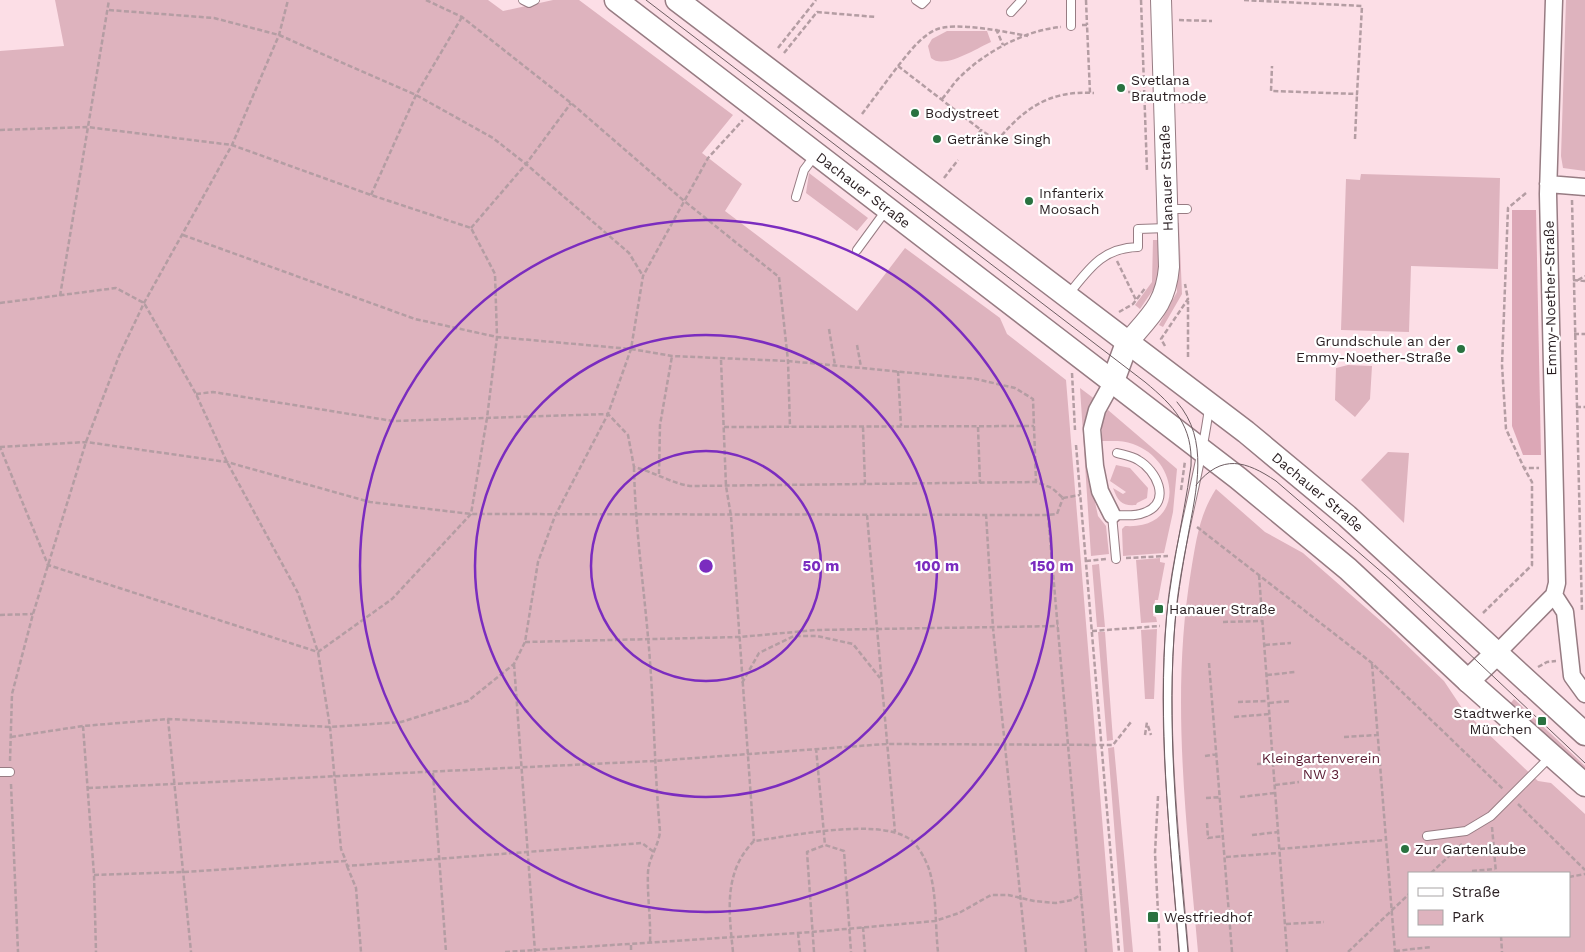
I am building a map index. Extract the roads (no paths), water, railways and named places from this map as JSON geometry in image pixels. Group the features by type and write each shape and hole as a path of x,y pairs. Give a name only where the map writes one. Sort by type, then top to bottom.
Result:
{"main road":[{"name":"Dachauer Straße","path":"616,0 1113,381 1348,569 1468,681 1585,785"},
{"name":"Dachauer Straße","path":"677,0 1209,404 1347,516 1498,652 1585,734"},
{"path":"1113,381 1127,343"},
{"path":"1468,681 1498,652"}],"street":[{"name":"Hanauer Straße","path":"1127,343 1163,298 1169,267 1174,215 1161,0"},
{"name":"Emmy-Noether-Straße","path":"1554,0 1548,184 1553,468 1558,583 1554,595"},
{"path":"1548,184 1578,190"},
{"path":"1112,515 1100,491 1095,466 1092,429 1095,415 1113,381"},
{"path":"1498,652 1554,595 1565,612 1572,676 1585,694"}],"lane":[{"path":"523,0 529,3 535,0"},
{"path":"916,0 922,4 926,0"},
{"path":"1011,12 1022,0"},
{"path":"1071,0 1071,26"},
{"path":"796,197 804,170 816,154"},
{"path":"857,250 888,208"},
{"path":"1067,296 1094,264 1112,251 1120,247 1138,247 1138,229 1174,215"},
{"path":"1184,952 1169,767 1168,649 1176,582 1202,451 1209,404"},
{"path":"1116,453 1132,457 1147,467 1159,484 1160,496 1156,504 1148,512 1112,515 1116,559"},
{"path":"1427,836 1466,831 1491,816 1552,755"},
{"path":"0,772 10,772"}],"tram line":[{"path":"646,0 1145,382 1165,400 1180,418 1189,439 1191,466 1169,595 1164,677 1167,795 1179,952"},
{"path":"1177,402 1194,432 1198,466 1197,483 1176,612 1172,676 1175,795 1188,952"},
{"path":"1196,485 1215,468 1225,464 1244,465 1276,481 1392,581 1585,763"}],"place":[{"name":"Svetlana Brautmode","path":"1121,88"},
{"name":"Bodystreet","path":"915,113"},
{"name":"Getränke Singh","path":"937,139"},
{"name":"Infanterix Moosach","path":"1029,201"},
{"name":"Grundschule an der Emmy-Noether-Straße","path":"1461,349"},
{"name":"Hanauer Straße","path":"1159,609"},
{"name":"Stadtwerke München","path":"1542,721"},
{"name":"Zur Gartenlaube","path":"1405,849"},
{"name":"Westfriedhof","path":"1153,917"}],"park label":[{"name":"Kleingartenverein NW 3","path":"1321,766"}]}
